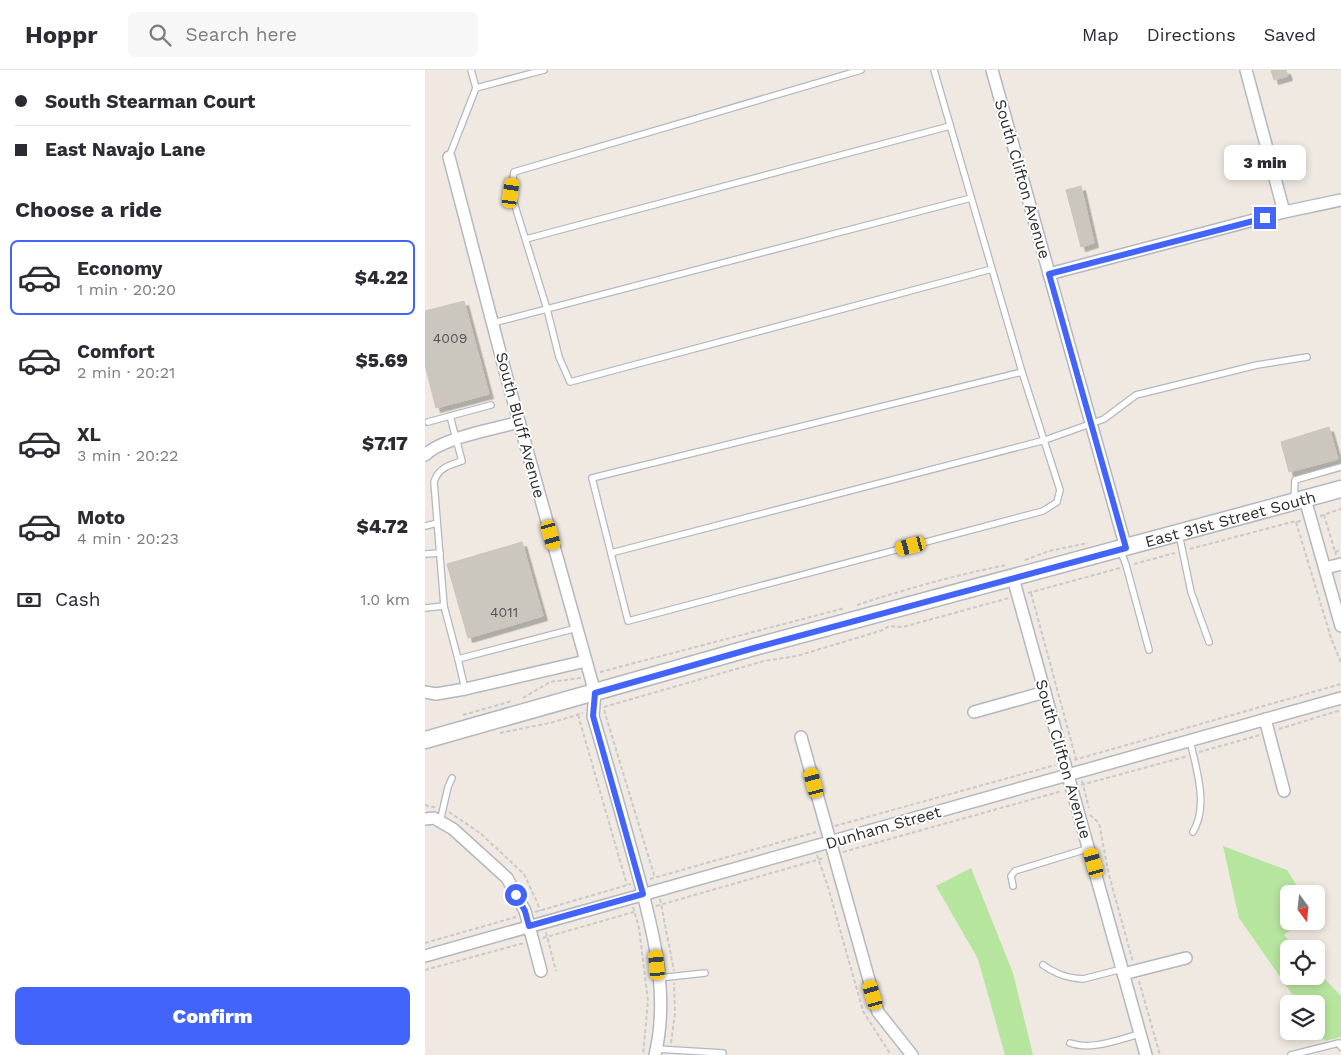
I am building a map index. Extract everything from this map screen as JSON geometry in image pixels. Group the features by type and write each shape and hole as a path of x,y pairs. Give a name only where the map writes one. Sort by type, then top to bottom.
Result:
{"street":[{"name":"South Clifton Avenue","path":"992,70 1091,423 1123,549"},
{"path":"1246,70 1284,212"},
{"name":"South Bluff Avenue","path":"449,157 519,422 595,693"},
{"path":"1049,274 1284,212 1341,200"},
{"path":"425,455 439,446 456,440 519,422"},
{"name":"East 31st Street South","path":"425,740 754,648 1341,489"},
{"path":"1300,501 1311,520 1341,626"},
{"path":"1325,568 1340,564"},
{"name":"South Clifton Avenue","path":"1013,578 1045,692 1074,773 1090,848 1147,1055"},
{"path":"425,692 436,694 465,689 587,661"},
{"path":"974,712 1045,692"},
{"path":"595,693 593,716 647,908 656,952 660,1000 656,1052"},
{"name":"Dunham Street","path":"425,956 527,920 643,894 1341,698"},
{"path":"1265,719 1284,791"},
{"path":"801,737 878,1012 912,1055"},
{"path":"425,819 434,818 453,829 507,878 527,920 541,971"},
{"path":"1123,971 1136,971 1186,958"}],"lane":[{"path":"449,157 476,88 471,70"},
{"path":"476,88 543,70"},
{"path":"861,70 514,172 511,193 547,309 559,357 570,382 991,268"},
{"path":"933,70 1022,372 1060,490 1057,502 1043,511 628,621 592,478 1022,372"},
{"path":"526,239 950,126"},
{"path":"493,323 971,198"},
{"path":"611,554 1045,440 1109,417 1125,402 1136,395 1257,365 1307,357"},
{"path":"428,422 491,405"},
{"path":"450,416 463,461 450,464 438,471 434,482 445,606 465,689"},
{"path":"1300,501 1295,480 1341,468"},
{"path":"425,526 437,524"},
{"path":"1179,534 1191,592 1209,642"},
{"path":"1123,549 1149,650"},
{"path":"425,554 440,553"},
{"path":"425,608 445,606"},
{"path":"458,659 577,628"},
{"path":"1190,740 1201,807 1198,824 1193,832"},
{"path":"440,822 452,778"},
{"path":"1013,886 1011,876 1015,871 1090,848"},
{"path":"1043,965 1062,976 1083,979 1123,971"},
{"path":"659,978 705,973"},
{"path":"1070,1043 1079,1046 1090,1046 1140,1034"},
{"path":"1291,1055 1339,1043 1341,1047"},
{"path":"656,1052 723,1053"}],"path":[{"path":"499,733 593,710 764,661 797,656 867,636 889,626 903,627 1183,551 1296,522 1311,520 1341,509"},
{"path":"1324,515 1340,564"},
{"path":"1296,522 1331,638 1341,663"},
{"path":"1335,552 1341,550"},
{"path":"1031,593 1070,761 1077,786 1091,816 1099,823 1109,875 1159,1055"},
{"path":"425,943 527,920 640,882 1341,684"},
{"path":"425,970 1193,754 1341,710"},
{"path":"578,714 639,928 648,1001 643,1055"},
{"path":"810,834 828,887 863,1010 891,1055"}],"green space":[{"path":"1223,846 1287,870 1296,885 1280,885 1280,930 1290,930 1284,935 1289,940 1280,940 1280,977 1239,918"},
{"path":"971,868 1013,973 1033,1055 1005,1055 978,959 936,886"},
{"path":"1325,979 1341,996 1341,1037 1324,1040 1325,995 1293,995 1286,985 1325,985"}],"building":[{"path":"1271,70 1286,70 1288,76 1274,80"},
{"path":"1081,186 1094,243 1081,247 1066,190"},
{"path":"464,301 489,394 436,408 425,365 425,311"},
{"path":"1329,427 1338,459 1289,472 1281,442"},
{"path":"522,542 543,616 468,638 447,564"}],"route":[{"path":"516,895 525,911 529,926 643,894 619,803 593,716 595,693 754,648 1126,548 1049,274 1265,218"}]}
